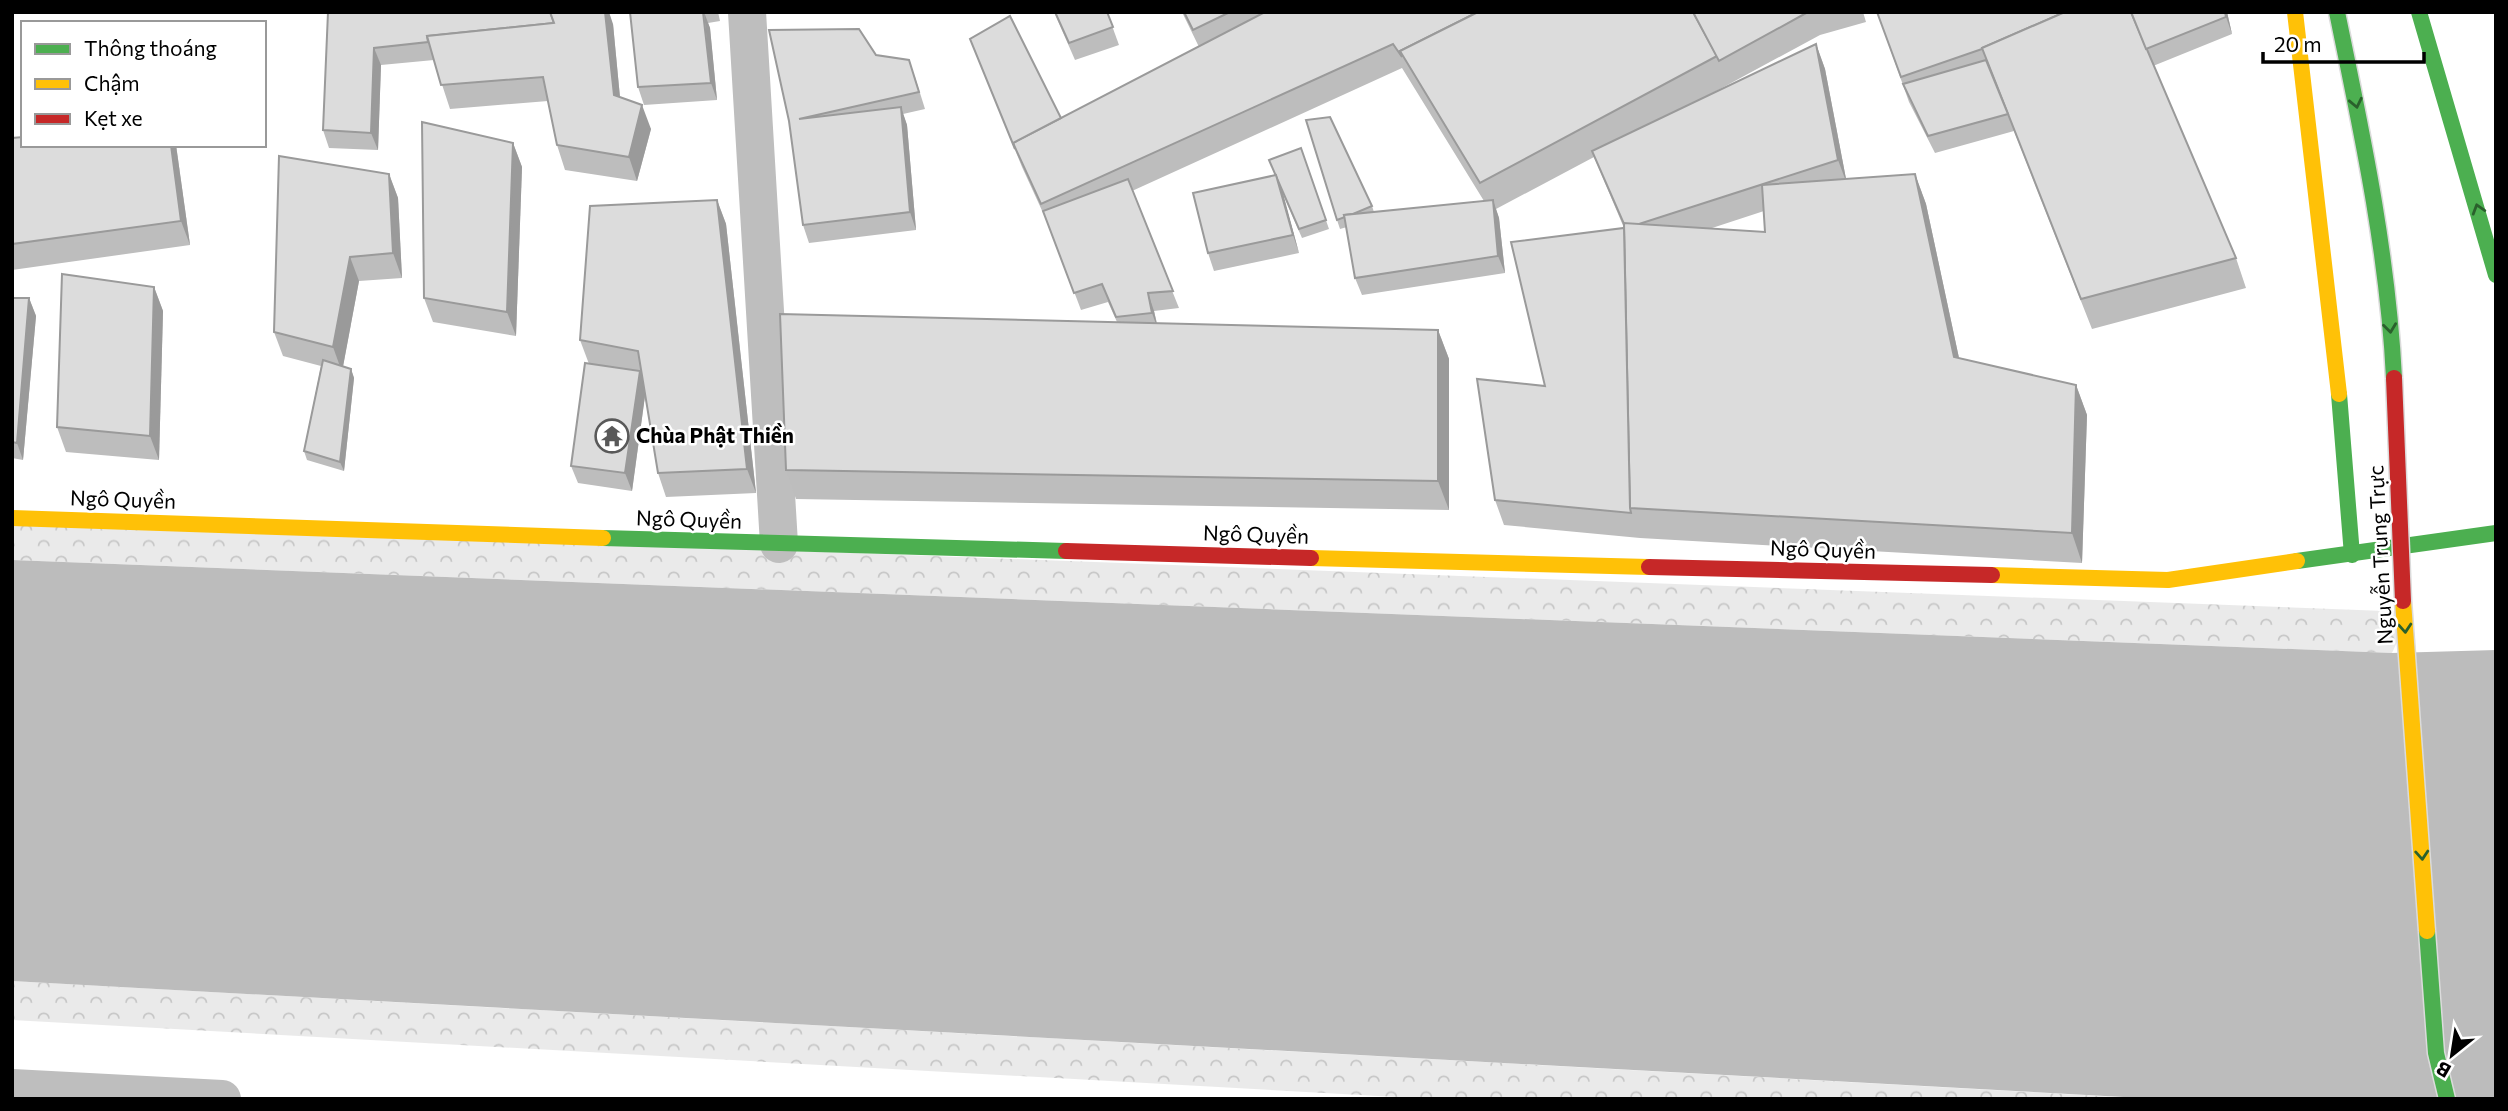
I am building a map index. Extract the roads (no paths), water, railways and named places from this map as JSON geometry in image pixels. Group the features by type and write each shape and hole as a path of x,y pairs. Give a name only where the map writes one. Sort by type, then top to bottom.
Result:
{"main road":[{"path":"2295,12 2335,338 2351,555"},
{"name":"Nguyễn Trung Trực","path":"2337,12 2371,175 2392,339 2403,598 2435,1039 2447,1099"},
{"path":"2419,12 2496,275"},
{"name":"Ngô Quyền","path":"12,518 779,544 2168,580 2496,533"}],"street":[{"path":"747,12 779,544"},
{"path":"12,1088 222,1099"}],"place":[{"name":"Chùa Phật Thiền","path":"612,436"}]}
